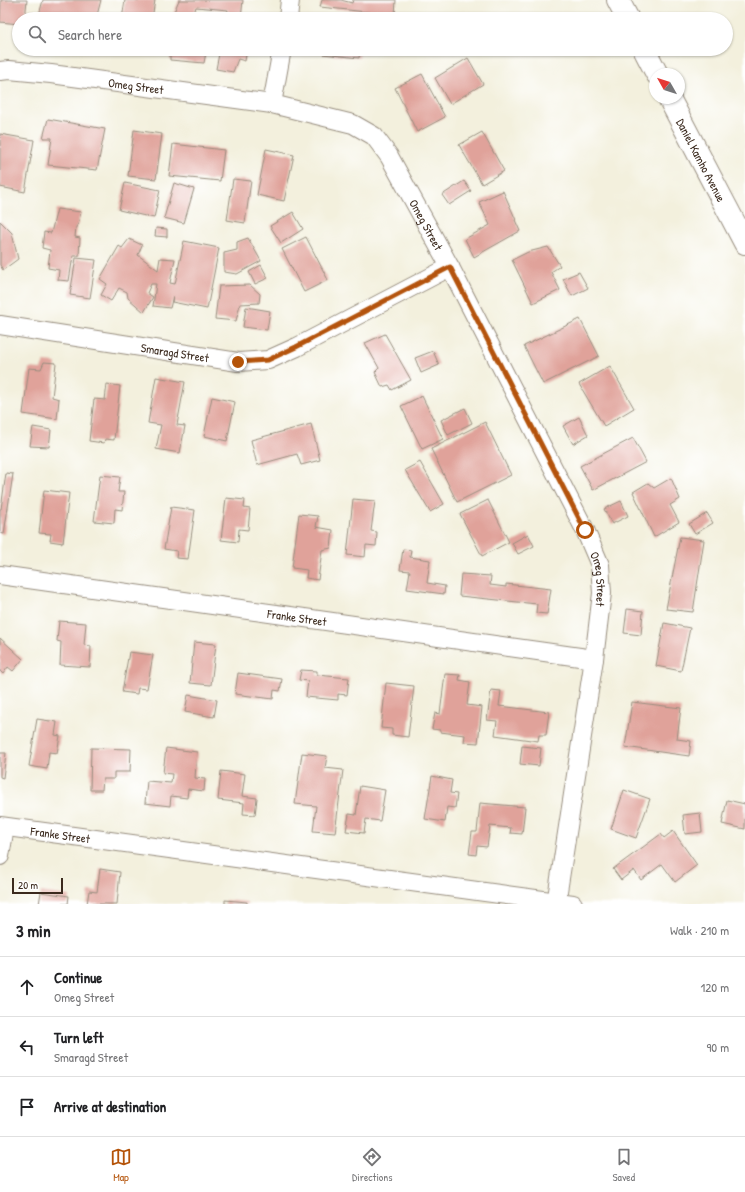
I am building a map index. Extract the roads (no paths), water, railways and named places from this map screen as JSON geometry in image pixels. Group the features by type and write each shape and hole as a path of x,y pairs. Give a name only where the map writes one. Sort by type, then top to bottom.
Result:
{"main road":[{"path":"618,0 624,12"},
{"path":"648,56 654,68"},
{"name":"Daniel Kamho Avenue","path":"672,104 745,243"}],"street":[{"path":"289,12 290,0"},
{"path":"272,104 281,56"},
{"name":"Omeg Street","path":"0,70 51,74 272,104 354,124 374,136 389,156 450,267 581,524 600,565 602,593 562,903"},
{"name":"Smaragd Street","path":"0,325 238,362 268,360 450,267"},
{"name":"Franke Street","path":"0,575 594,660"},
{"path":"0,856 3,826"},
{"name":"Franke Street","path":"3,826 562,903"}]}
